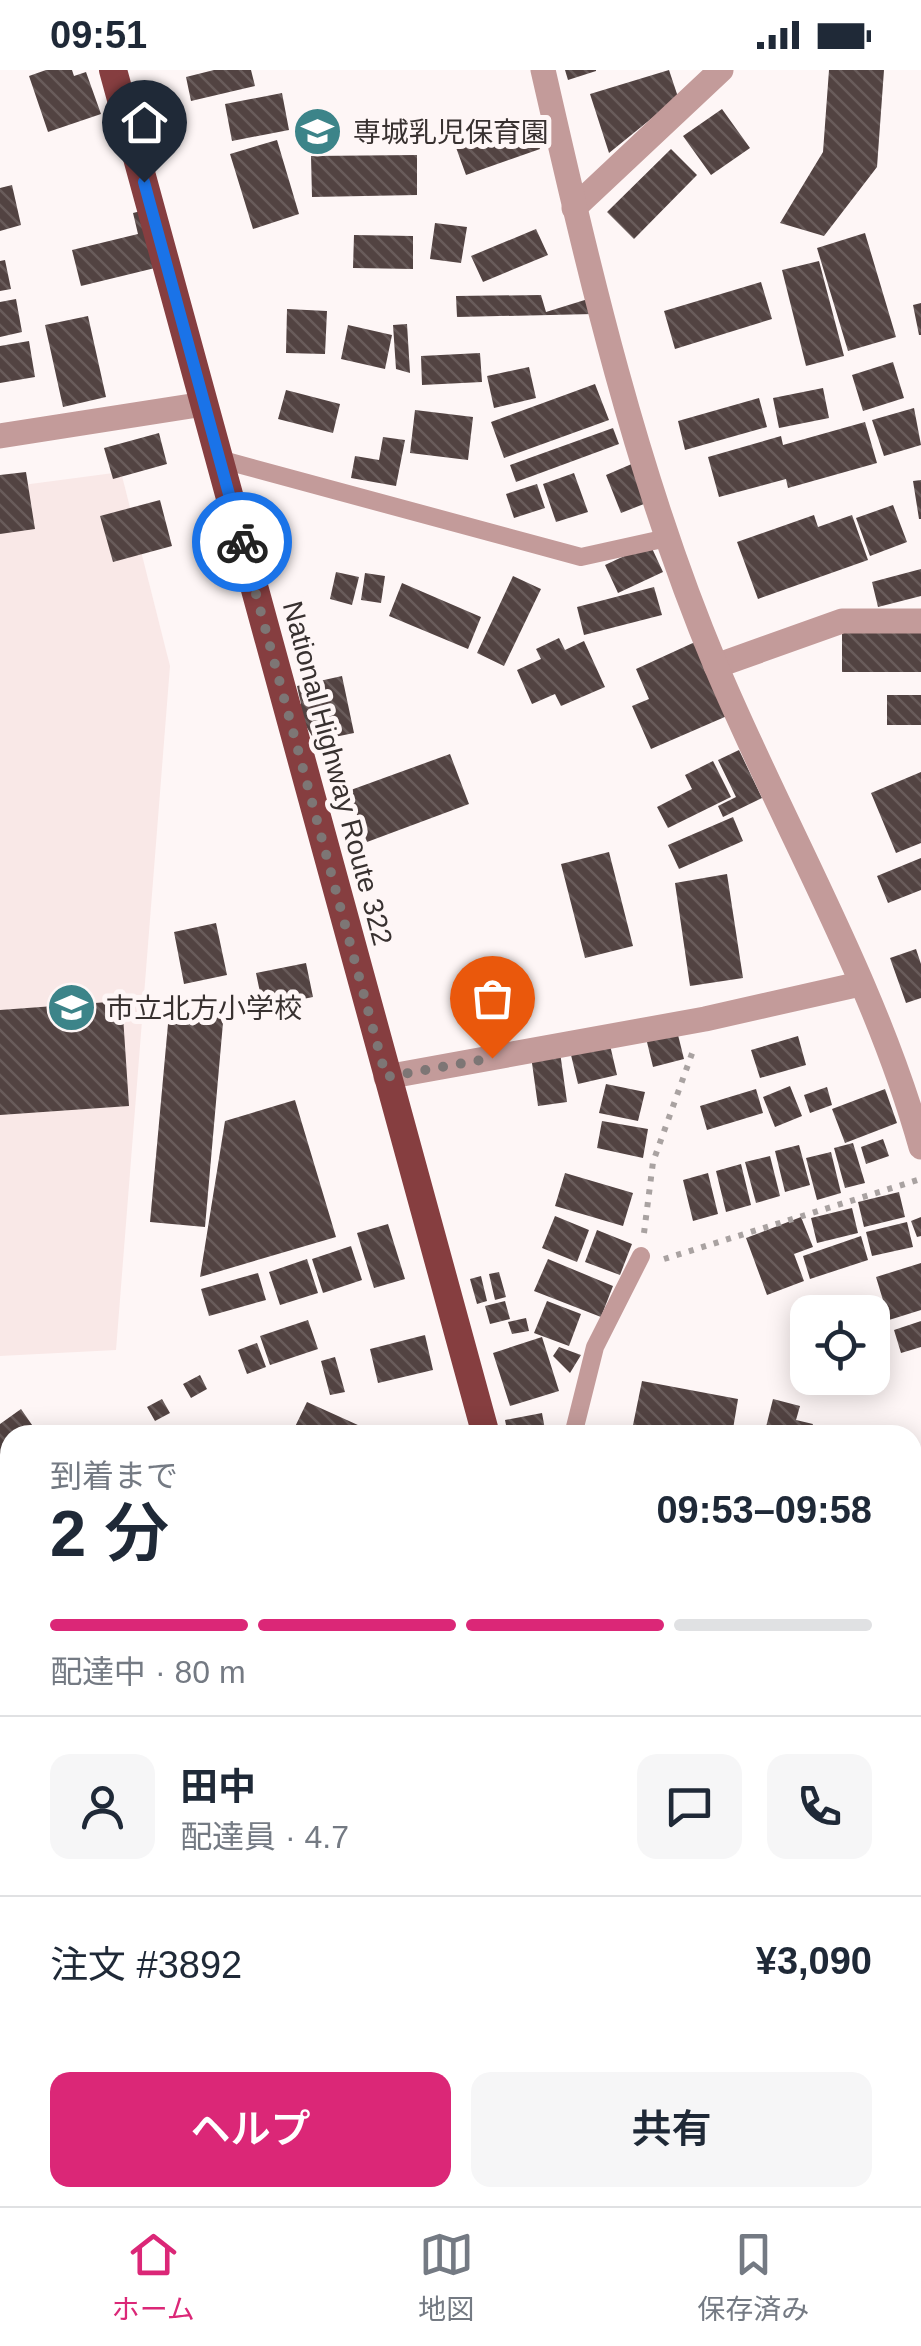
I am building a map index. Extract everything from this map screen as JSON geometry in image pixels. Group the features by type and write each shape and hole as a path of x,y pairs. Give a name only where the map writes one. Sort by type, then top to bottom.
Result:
{"highway":[{"name":"National Highway Route 322","path":"114,70 483,1425"}],"street":[{"path":"543,70 574,208 667,538 716,666 860,984 921,1147"},
{"path":"574,208 722,70"},
{"path":"0,436 204,404"},
{"path":"716,666 842,621 921,621"},
{"path":"386,1077 705,1019 860,984"}],"lane":[{"path":"219,459 581,557 667,538"},
{"path":"575,1425 594,1347 641,1256"}],"path":[{"path":"705,1019 666,1115 653,1162 641,1256 658,1261 921,1179"}],"shaded area":[{"name":"市立北方小学校","path":"121,472 170,666 116,1350 0,1356 0,488"}],"building":[{"path":"46,70 72,70 74,76 86,72 101,114 48,132 29,76"},
{"path":"214,70 251,70 255,86 191,101 186,77"},
{"path":"565,70 596,70 596,71 568,80"},
{"path":"669,70 678,97 609,153 590,94"},
{"path":"829,70 884,70 877,167 824,236 780,223 823,152"},
{"path":"282,93 289,130 232,141 225,104"},
{"path":"722,109 750,148 711,175 683,136"},
{"path":"528,115 540,149 466,175 454,142"},
{"path":"277,140 299,214 253,229 230,154"},
{"path":"671,149 697,175 634,239 607,212"},
{"path":"417,155 417,195 312,197 311,156"},
{"path":"12,185 21,225 0,231 0,188"},
{"path":"141,211 155,268 81,286 72,250 138,234 133,213"},
{"path":"435,223 467,227 461,263 430,259"},
{"path":"536,229 548,255 483,282 471,256"},
{"path":"865,233 896,337 848,351 817,248"},
{"path":"354,235 413,236 413,269 353,268"},
{"path":"5,260 11,289 0,291 0,261"},
{"path":"819,261 844,356 806,366 782,270"},
{"path":"761,282 772,319 675,349 664,311"},
{"path":"541,295 546,312 588,299 593,314 457,317 456,296"},
{"path":"16,299 22,332 0,337 0,302"},
{"path":"921,303 921,335 919,335 913,305"},
{"path":"287,309 327,311 325,354 286,353"},
{"path":"88,316 106,397 63,407 45,325"},
{"path":"407,324 410,373 396,369 393,325"},
{"path":"348,325 392,335 385,369 341,359"},
{"path":"29,341 35,377 0,383 0,346"},
{"path":"480,353 482,382 422,385 421,356"},
{"path":"893,362 904,398 863,411 852,375"},
{"path":"529,367 536,398 494,408 487,376"},
{"path":"595,384 609,420 504,458 491,422"},
{"path":"823,388 829,418 779,428 773,398"},
{"path":"286,390 340,404 333,433 278,419"},
{"path":"759,398 767,427 685,450 678,421"},
{"path":"914,408 921,445 884,456 872,420"},
{"path":"415,410 473,417 468,460 410,453"},
{"path":"865,422 877,463 788,488 786,479 719,497 708,457 781,436 783,445"},
{"path":"613,428 619,444 516,482 510,465"},
{"path":"159,433 167,464 113,479 104,448"},
{"path":"383,437 405,440 396,486 351,478 355,456 379,460"},
{"path":"634,463 649,502 621,513 606,475"},
{"path":"26,472 35,529 0,534 0,475"},
{"path":"574,473 588,512 556,522 543,484"},
{"path":"921,480 921,519 919,519 913,481"},
{"path":"537,484 545,508 514,518 506,494"},
{"path":"160,500 172,546 113,562 100,516"},
{"path":"893,505 907,542 870,556 856,518"},
{"path":"814,515 818,527 852,515 868,560 758,599 737,542"},
{"path":"650,544 663,572 618,593 605,565"},
{"path":"921,569 921,596 878,607 872,582"},
{"path":"336,572 359,577 352,605 330,599"},
{"path":"365,573 385,576 381,603 361,600"},
{"path":"513,576 541,589 504,666 477,653"},
{"path":"402,583 481,617 468,649 389,616"},
{"path":"654,587 662,615 584,635 577,607"},
{"path":"842,628 921,629 921,672 842,672"},
{"path":"559,638 565,650 584,641 605,687 561,706 555,694 532,704 517,670 541,659 536,649"},
{"path":"695,642 727,716 651,749 632,706 649,699 636,669"},
{"path":"342,676 354,733 315,741 294,706 301,704 297,686"},
{"path":"887,695 921,695 921,725 887,725"},
{"path":"739,750 762,798 723,817 718,806 736,797 718,760"},
{"path":"450,754 469,804 367,842 348,791"},
{"path":"713,761 731,797 668,828 657,807 692,789 685,775"},
{"path":"921,772 921,843 896,853 871,793"},
{"path":"733,817 743,841 679,869 668,845"},
{"path":"609,852 633,946 585,958 561,864"},
{"path":"921,858 921,890 888,903 877,876"},
{"path":"727,874 743,978 690,986 675,883"},
{"path":"216,923 227,975 184,984 174,932"},
{"path":"916,949 921,964 921,998 906,1003 890,958"},
{"path":"306,963 313,997 263,1007 256,973"},
{"path":"225,1000 205,1227 150,1222 168,1024"},
{"path":"122,1001 129,1106 0,1115 0,1010"},
{"path":"677,1031 684,1059 653,1067 646,1038"},
{"path":"798,1036 806,1065 760,1078 751,1050"},
{"path":"610,1045 617,1075 578,1084 571,1055"},
{"path":"560,1052 567,1102 538,1106 531,1056"},
{"path":"606,1084 645,1092 638,1121 599,1113"},
{"path":"790,1086 802,1116 775,1127 763,1097"},
{"path":"827,1087 832,1105 810,1113 804,1095"},
{"path":"756,1089 763,1113 707,1130 700,1106"},
{"path":"885,1089 897,1123 845,1143 832,1109"},
{"path":"295,1100 336,1237 200,1277 225,1121"},
{"path":"602,1121 648,1129 643,1158 597,1148"},
{"path":"883,1139 889,1156 866,1164 861,1147"},
{"path":"853,1143 865,1183 845,1188 834,1148"},
{"path":"799,1145 810,1185 785,1192 775,1151"},
{"path":"831,1152 841,1193 817,1200 806,1158"},
{"path":"770,1156 780,1196 756,1203 745,1162"},
{"path":"741,1164 751,1205 726,1212 716,1171"},
{"path":"565,1173 633,1193 623,1226 555,1206"},
{"path":"708,1173 718,1214 693,1221 683,1180"},
{"path":"899,1192 905,1217 864,1227 858,1202"},
{"path":"852,1208 858,1233 817,1243 811,1218"},
{"path":"555,1216 589,1230 577,1262 542,1248"},
{"path":"801,1217 813,1247 794,1254 804,1281 767,1295 746,1238"},
{"path":"921,1217 921,1236 917,1237 911,1221"},
{"path":"907,1222 913,1247 872,1256 866,1232"},
{"path":"388,1224 405,1279 374,1288 357,1233"},
{"path":"597,1230 632,1244 620,1275 585,1262"},
{"path":"861,1236 868,1260 810,1279 803,1256"},
{"path":"351,1246 362,1280 323,1293 312,1259"},
{"path":"307,1259 318,1293 280,1305 269,1272"},
{"path":"548,1259 613,1286 601,1317 534,1291"},
{"path":"921,1263 921,1310 890,1320 890,1295 881,1295 876,1277"},
{"path":"499,1272 506,1297 495,1300 489,1274"},
{"path":"258,1273 266,1300 209,1316 201,1289"},
{"path":"481,1276 487,1301 477,1304 470,1279"},
{"path":"505,1301 510,1319 490,1324 485,1306"},
{"path":"547,1301 581,1314 569,1346 534,1333"},
{"path":"526,1318 529,1331 512,1334 508,1322"},
{"path":"308,1320 318,1349 270,1365 260,1336"},
{"path":"921,1321 921,1347 901,1353 894,1330"},
{"path":"425,1335 433,1370 378,1383 370,1349"},
{"path":"542,1337 559,1391 510,1406 493,1353"},
{"path":"257,1343 266,1367 247,1374 238,1350"},
{"path":"559,1347 581,1355 570,1373 553,1356"},
{"path":"335,1357 345,1392 330,1395 321,1361"},
{"path":"200,1375 207,1389 191,1398 183,1384"},
{"path":"642,1381 738,1399 734,1425 633,1425"},
{"path":"162,1399 170,1413 155,1421 147,1407"},
{"path":"773,1399 800,1406 796,1420 813,1424 813,1425 766,1425"},
{"path":"307,1402 358,1425 296,1425"},
{"path":"21,1409 32,1425 0,1425"},
{"path":"542,1413 544,1425 506,1425 505,1420"}],"way so far":[{"path":"242,542 386,1077 492,1058"}],"place":[{"name":"専城乳児保育園","path":"318,132"},
{"name":"市立北方小学校","path":"71,1008"}],"route":[{"path":"144,182 242,542"}]}
